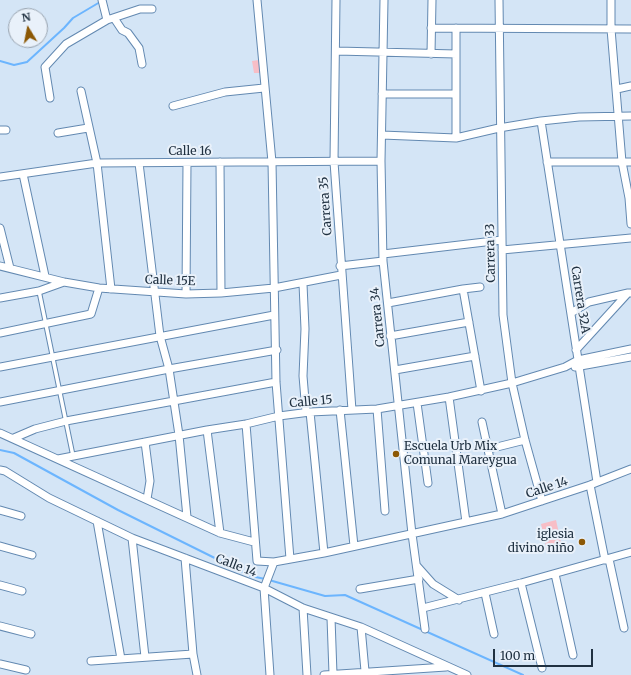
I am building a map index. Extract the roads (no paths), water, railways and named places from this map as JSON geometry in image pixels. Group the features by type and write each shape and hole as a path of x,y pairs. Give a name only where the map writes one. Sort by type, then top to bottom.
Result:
{"street":[{"path":"102,0 111,19 122,30 128,33 139,48 142,64"},
{"path":"257,0 272,162 274,315 277,350 276,382 290,559"},
{"name":"Carrera 35","path":"336,0 337,52 334,162 340,266 352,410"},
{"name":"Carrera 34","path":"384,0 381,161 383,258 390,336 400,405 412,534 425,630"},
{"path":"431,54 432,0"},
{"name":"Carrera 33","path":"498,0 499,128 504,315 512,383 525,440 542,502"},
{"path":"611,0 611,29 622,162 630,198 631,224"},
{"path":"50,98 45,67 66,44 111,19 140,9 152,9"},
{"path":"431,28 631,29"},
{"path":"456,28 456,138"},
{"path":"337,52 456,54"},
{"path":"617,89 631,86"},
{"path":"173,106 225,92 264,88"},
{"path":"81,92 97,163 111,289"},
{"path":"382,94 456,94"},
{"path":"382,135 456,138 499,128 541,121 631,116"},
{"name":"Carrera 32A","path":"541,121 576,350 593,484 607,560 624,628"},
{"path":"58,133 88,128"},
{"name":"Calle 16","path":"0,177 97,163 381,161"},
{"path":"220,162 221,293"},
{"path":"547,162 631,162"},
{"path":"139,163 160,336 169,369 179,435 186,517"},
{"path":"186,294 187,163"},
{"path":"23,174 45,276"},
{"path":"0,228 10,268"},
{"path":"502,250 631,238"},
{"path":"340,266 502,240"},
{"path":"0,266 45,276 64,282"},
{"name":"Calle 15E","path":"0,298 39,291 64,282 99,288 186,294 221,293 274,288 303,284 341,275"},
{"path":"303,284 305,330 303,376 324,553"},
{"path":"0,333 91,314 99,288"},
{"path":"388,303 464,288 480,288"},
{"path":"464,288 481,391"},
{"path":"570,313 589,302 630,293"},
{"path":"576,350 630,293"},
{"path":"0,367 274,315"},
{"path":"390,336 469,322"},
{"name":"Calle 15","path":"58,459 179,435 246,424 279,416 308,412 377,409 481,391 631,349"},
{"path":"0,402 169,369 277,350"},
{"path":"395,370 475,356"},
{"name":"Calle 15","path":"578,364 631,357"},
{"path":"14,438 34,429 66,421 276,382"},
{"path":"449,397 466,522"},
{"path":"417,403 428,483"},
{"path":"377,409 386,511"},
{"path":"340,410 354,546"},
{"path":"482,422 502,514"},
{"path":"0,433 14,438 220,533 254,542 246,424"},
{"path":"207,430 220,533"},
{"path":"489,449 525,440"},
{"path":"145,442 150,481 147,499"},
{"name":"Calle 14","path":"254,542 256,561 274,562 324,553 502,514 542,502 631,469"},
{"name":"Calle 14","path":"0,470 49,498 132,538 264,586 303,608 361,627 467,675"},
{"path":"0,510 21,516"},
{"path":"97,521 120,659"},
{"path":"132,538 144,657"},
{"path":"0,546 32,555"},
{"path":"423,608 485,593 607,560 631,552"},
{"path":"185,558 193,654 197,675"},
{"path":"270,675 264,586 274,562"},
{"path":"417,566 433,584 459,600"},
{"path":"555,574 573,655"},
{"path":"360,589 419,579"},
{"path":"521,583 542,668"},
{"path":"0,585 22,591"},
{"path":"485,593 494,634"},
{"path":"303,608 307,675"},
{"path":"331,618 333,674"},
{"path":"0,626 31,634"},
{"path":"361,627 365,671"},
{"path":"90,661 193,654"},
{"path":"0,664 26,670"},
{"path":"324,675 365,671 448,667"}],"lane":[{"path":"39,291 54,357 73,456"}],"waterway":[{"path":"0,61 14,65 27,62 73,18 100,2"},
{"path":"0,450 14,453 118,510 251,576 265,579"},
{"path":"269,580 325,596 345,595 523,675"}],"place":[{"name":"Escuela Urb Mix Comunal Mareygua","path":"396,454"},
{"name":"iglesia divino niño","path":"582,542"}]}
